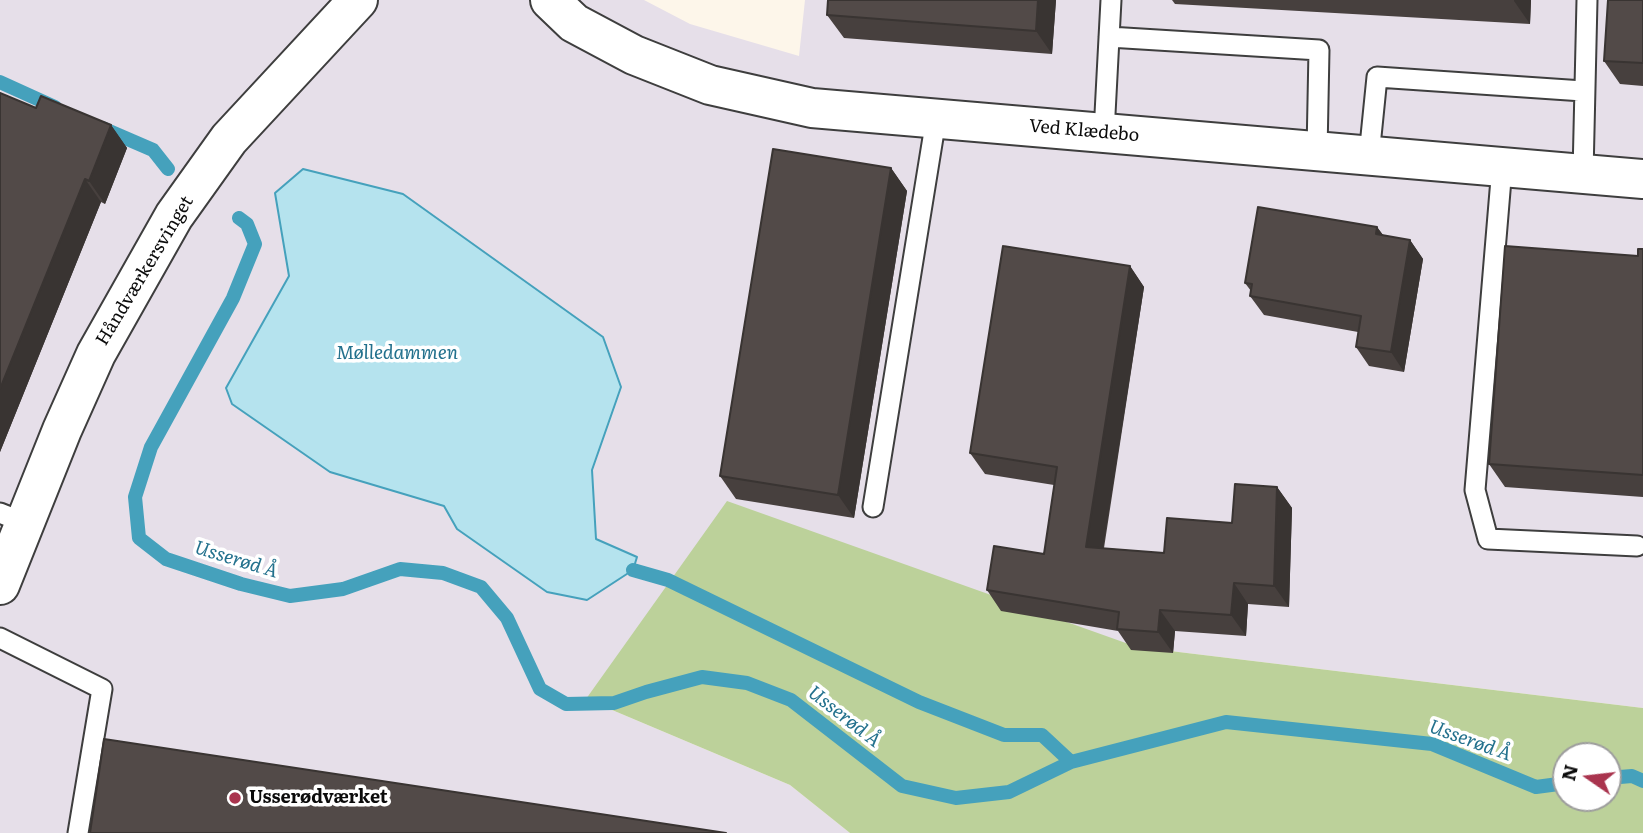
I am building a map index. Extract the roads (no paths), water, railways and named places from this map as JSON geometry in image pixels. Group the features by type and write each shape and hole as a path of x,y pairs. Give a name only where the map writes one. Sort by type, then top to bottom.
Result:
{"street":[{"name":"Håndværkersvinget","path":"0,584 12,518 62,429 96,354 174,216 229,139 358,0"},
{"name":"Ved Klædebo","path":"550,0 574,23 634,55 710,85 811,108 1643,179"}],"lane":[{"path":"1104,133 1111,0"},
{"path":"1583,174 1587,0"},
{"path":"1109,37 1319,50 1317,152"},
{"path":"1369,156 1377,77 1583,91"},
{"path":"873,507 936,119"},
{"path":"1502,167 1475,490 1488,538 1637,546"},
{"path":"0,638 102,689 78,833"}],"water":[{"name":"Mølledammen","path":"303,169 403,194 603,337 621,387 592,470 596,539 637,557 633,570 587,600 547,592 457,529 444,506 330,472 232,404 226,388 289,276 275,193"}],"waterway":[{"name":"Usserød Å","path":"0,82 55,107"},
{"name":"Usserød Å","path":"102,128 153,150 168,169"},
{"name":"Usserød Å","path":"239,218 247,224 255,244 233,298 151,447 135,497 139,538 166,559 241,584 290,596 343,589 400,569 443,573 481,587 507,618 540,689 566,704 614,703 702,677 747,683 791,700 902,786 956,798 1009,792 1071,762 1226,722 1432,744 1536,787 1552,785"},
{"path":"633,570 668,580 919,702 1004,735 1042,735 1071,762"},
{"name":"Usserød Å","path":"1622,777 1632,776 1643,781"}],"place":[{"name":"Usserødværket","path":"235,798"}]}
